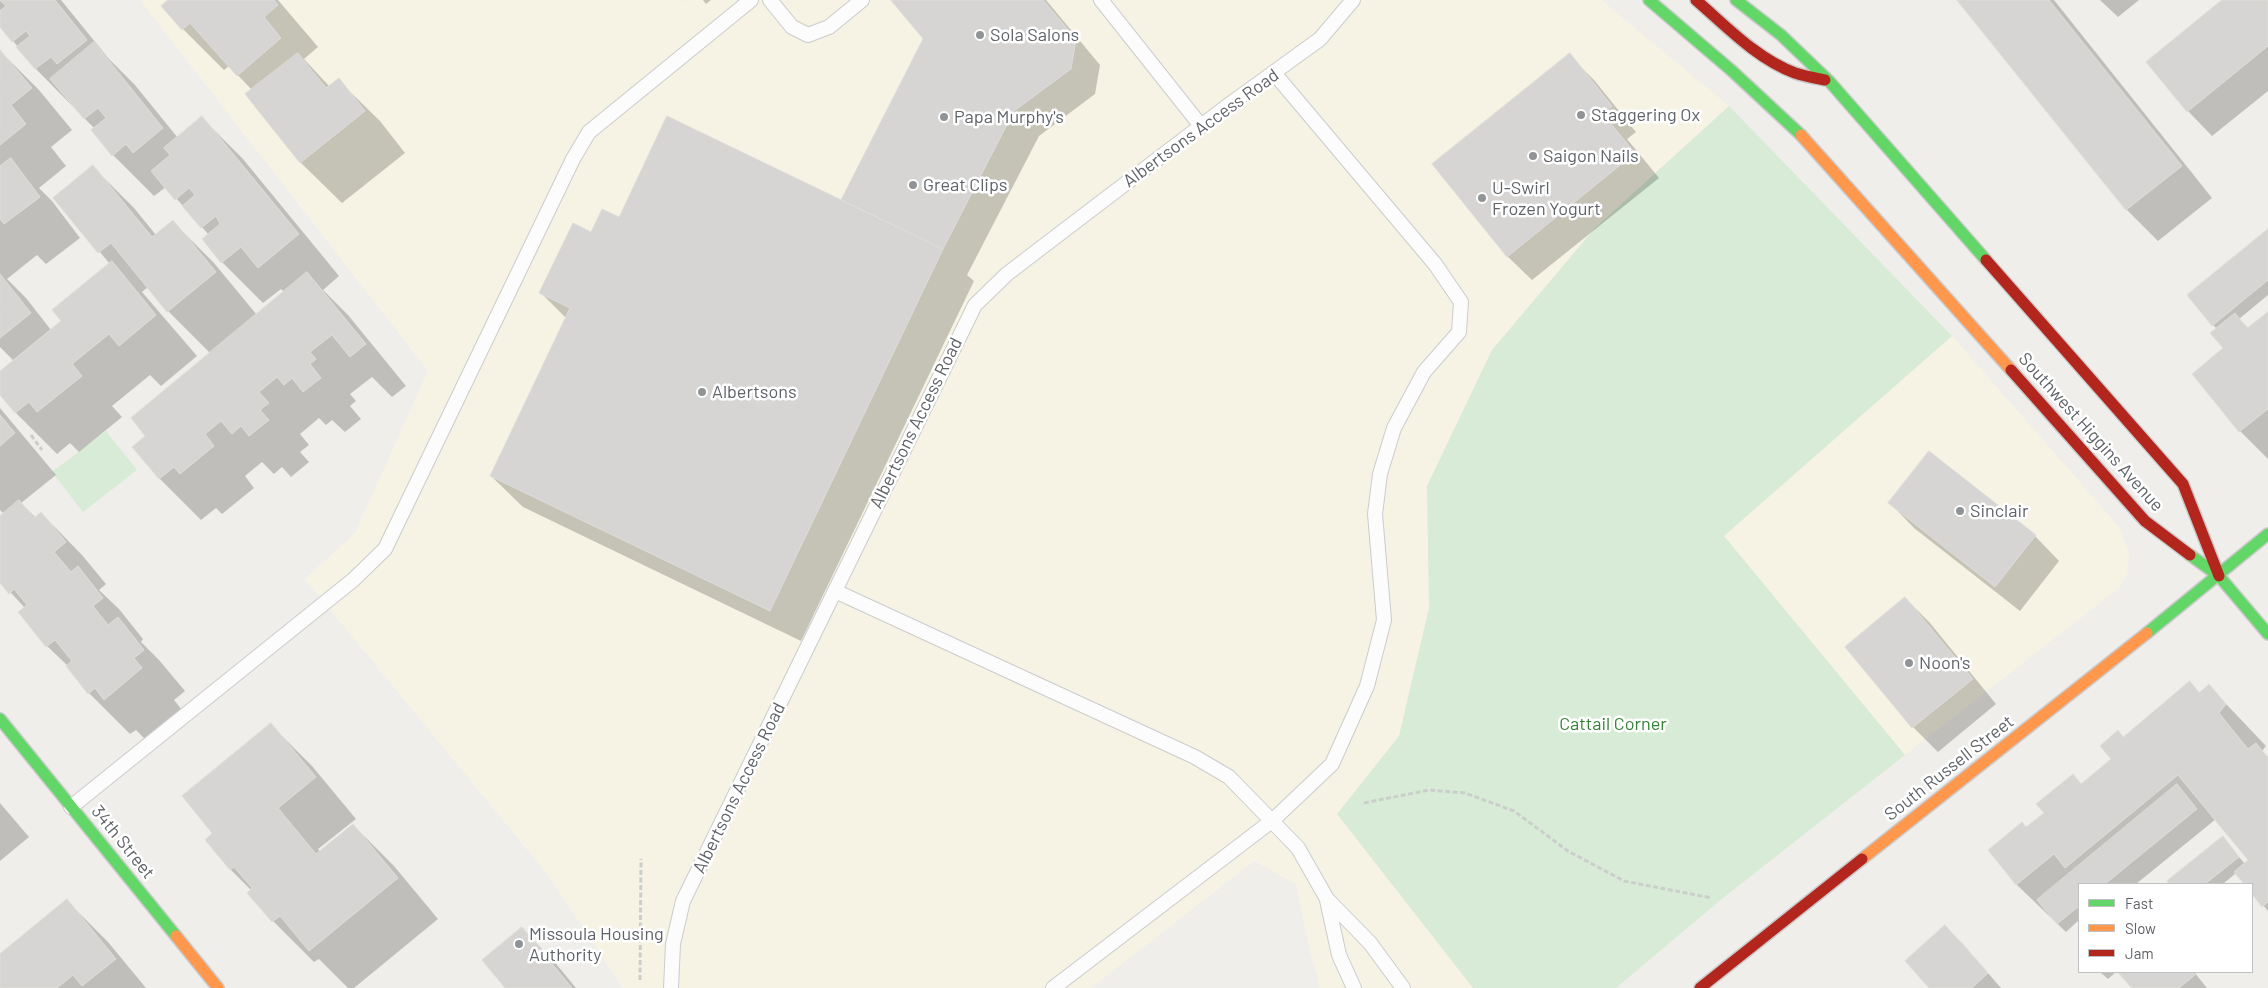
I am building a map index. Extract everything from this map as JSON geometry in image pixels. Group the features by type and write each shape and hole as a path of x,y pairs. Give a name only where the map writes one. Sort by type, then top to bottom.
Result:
{"main road":[{"name":"Southwest Higgins Avenue","path":"1649,0 1731,70 1808,142 2146,521 2219,576"},
{"path":"1696,0 1769,58 1795,73 1829,81"},
{"name":"Southwest Higgins Avenue","path":"1736,0 1781,35 1829,81 2183,484 2219,576"},
{"name":"South Russell Street","path":"1700,988 2219,576 2268,534"},
{"path":"2219,576 2268,634"},
{"name":"34th Street","path":"0,719 218,988"}],"lane":[{"path":"71,806 353,580 385,549 573,159 589,132 751,0"},
{"path":"770,0 792,27 808,35 829,27 862,0"},
{"path":"1101,0 1201,126"},
{"name":"Albertsons Access Road","path":"671,988 673,944 683,901 975,305 1007,274 1201,126 1320,39 1353,0"},
{"path":"1053,988 1273,820 1332,764 1367,686 1384,620 1375,514 1380,474 1394,428 1424,372 1459,332 1461,302 1435,264 1274,73"},
{"path":"835,591 1195,758 1230,777 1298,848 1327,899 1370,943 1403,988"},
{"path":"1327,899 1340,955 1354,988"}],"path":[{"path":"31,436 42,450"},
{"path":"1364,803 1430,790 1465,793 1514,812 1568,851 1624,882 1712,898"},
{"path":"640,980 641,859"}],"shaded area":[{"path":"140,0 683,0 685,2 687,0 1601,0 1729,106 1595,228 1492,350 1427,486 1429,608 1399,736 1338,814 1473,988 1320,988 1296,884 1254,861 1091,988 623,988 548,875 305,579 355,533 428,371"},
{"path":"1952,336 2120,528 2129,553 2127,575 2119,588 1905,755 1724,536"}],"green space":[{"name":"Cattail Corner","path":"1729,106 1952,336 1724,536 1905,755 1723,898 1616,988 1473,988 1337,814 1399,736 1429,608 1427,486 1492,350 1595,228"},
{"path":"106,431 137,470 83,512 52,472"}],"building":[{"path":"0,0 55,0 87,40 57,64 51,57 35,69 16,47 30,36 26,31 12,42 0,27 0,11 6,6"},
{"path":"168,0 274,0 278,5 264,17 281,38 237,76 190,23 182,30 161,6"},
{"path":"891,0 1043,0 1076,39 1071,69 1014,111 943,249 841,200 923,39"},
{"path":"1957,0 2049,0 2182,166 2126,210"},
{"path":"2222,0 2268,0 2268,46 2187,112 2146,62"},
{"path":"94,42 163,128 133,153 126,144 112,156 91,130 106,118 98,108 84,119 50,79"},
{"path":"0,50 32,88 11,105 26,124 0,145"},
{"path":"298,53 326,88 339,78 365,111 300,163 245,94"},
{"path":"1570,53 1612,106 1603,114 1635,153 1507,257 1432,164"},
{"path":"202,116 299,234 258,268 241,247 221,263 202,239 220,224 216,216 201,228 182,206 195,195 189,188 175,200 151,171 170,155 164,148"},
{"name":"Albertsons","path":"667,116 943,249 770,611 490,476 570,308 539,293 573,223 591,232 602,209 619,217"},
{"path":"11,158 40,197 4,224 0,219 0,166"},
{"path":"93,165 152,237 173,220 216,272 167,312 111,243 98,253 53,198"},
{"path":"2268,229 2268,280 2212,326 2187,295"},
{"path":"112,261 156,315 119,346 109,334 72,364 82,376 37,412 29,402 15,413 0,395 0,371 61,321 52,310"},
{"path":"307,272 366,344 350,357 332,335 310,352 316,359 310,364 321,378 303,392 292,378 284,385 277,377 259,392 269,403 260,410 269,420 249,436 241,426 232,434 221,421 205,434 214,446 180,474 174,467 159,479 132,447 145,436 131,418"},
{"path":"0,274 31,313 0,338"},
{"path":"2268,312 2268,409 2239,432 2192,374 2223,348 2210,333 2235,313 2247,328"},
{"path":"0,415 15,433 0,446"},
{"path":"1929,451 2036,535 1995,587 1888,503"},
{"path":"19,500 34,518 41,512 66,542 54,552 71,572 78,566 103,598 93,606 108,625 118,617 144,650 134,658 142,668 104,700 95,688 88,694 66,666 72,661 55,640 46,647 18,612 27,605 14,589 9,594 0,583 0,516"},
{"name":"Noon's","path":"1905,597 1973,679 1912,728 1845,647"},
{"path":"2190,681 2199,693 2209,684 2226,704 2219,713 2248,749 2256,743 2268,758 2268,902 2262,907 2253,895 2253,883 2243,883 2234,872 2248,860 2178,775 2065,868 2054,854 2016,885 1988,850 2022,822 2026,827 2044,813 2036,804 2073,774 2081,784 2111,759 2100,746 2118,730 2123,737"},
{"path":"271,723 316,777 278,808 316,854 353,824 398,878 309,951 280,916 272,922 247,893 252,888 234,867 230,870 205,840 212,833 182,796"},
{"path":"2177,784 2197,809 2106,883 2078,883 2078,907 2057,924 2037,900"},
{"path":"2223,836 2239,857 2206,883 2168,883 2167,881"},
{"path":"67,899 116,959 82,986 73,975 57,988 0,988 0,954"},
{"path":"1945,925 1988,973 1972,988 1929,988 1905,961"},
{"name":"Missoula Housing Authority","path":"522,927 572,988 505,988 482,960"},
{"path":"2119,973 2193,973 2195,975 2179,988 2132,988"}],"traffic: fast":[{"path":"1649,0 1731,70 1801,135"},
{"path":"1736,0 1781,35 1829,81 1986,260"},
{"path":"2147,633 2268,534"},
{"path":"2190,555 2219,576 2268,634"},
{"path":"0,719 176,936"}],"traffic: slow":[{"path":"1801,135 2011,370"},
{"path":"1862,859 2147,633"},
{"path":"176,936 218,988"}],"traffic: jam":[{"path":"1696,0 1755,51 1795,73 1825,80"},
{"path":"1986,260 2183,484 2219,576"},
{"path":"2011,370 2145,521 2190,555"},
{"path":"1700,988 1862,859"}],"place":[{"name":"Sola Salons","path":"980,35"},
{"name":"Staggering Ox","path":"1581,115"},
{"name":"Papa Murphy's","path":"944,117"},
{"name":"Saigon Nails","path":"1533,156"},
{"name":"Great Clips","path":"913,185"},
{"name":"U-Swirl Frozen Yogurt","path":"1482,198"},
{"name":"Albertsons","path":"702,392"},
{"name":"Sinclair","path":"1960,511"},
{"name":"Noon's","path":"1909,663"},
{"name":"Missoula Housing Authority","path":"519,944"}]}
